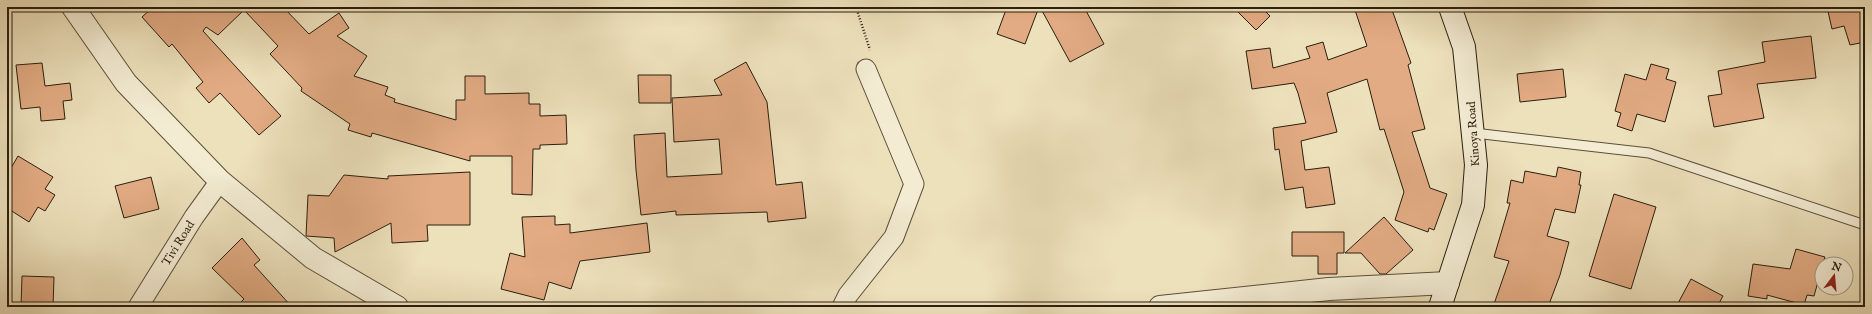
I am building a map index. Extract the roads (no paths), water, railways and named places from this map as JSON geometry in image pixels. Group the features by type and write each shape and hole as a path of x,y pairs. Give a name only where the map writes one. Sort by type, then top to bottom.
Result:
{"street":[{"path":"73,7 126,83 220,181 314,258 397,307"},
{"name":"Kinoya Road","path":"1440,307 1473,205 1476,166 1474,132 1464,47 1450,7"},
{"path":"842,307 848,296 894,237 914,184 866,69"},
{"name":"Tivi Road","path":"138,307 194,217 220,181"},
{"path":"1160,307 1329,289 1448,283"}],"lane":[{"path":"1474,132 1649,153 1865,225"}]}
